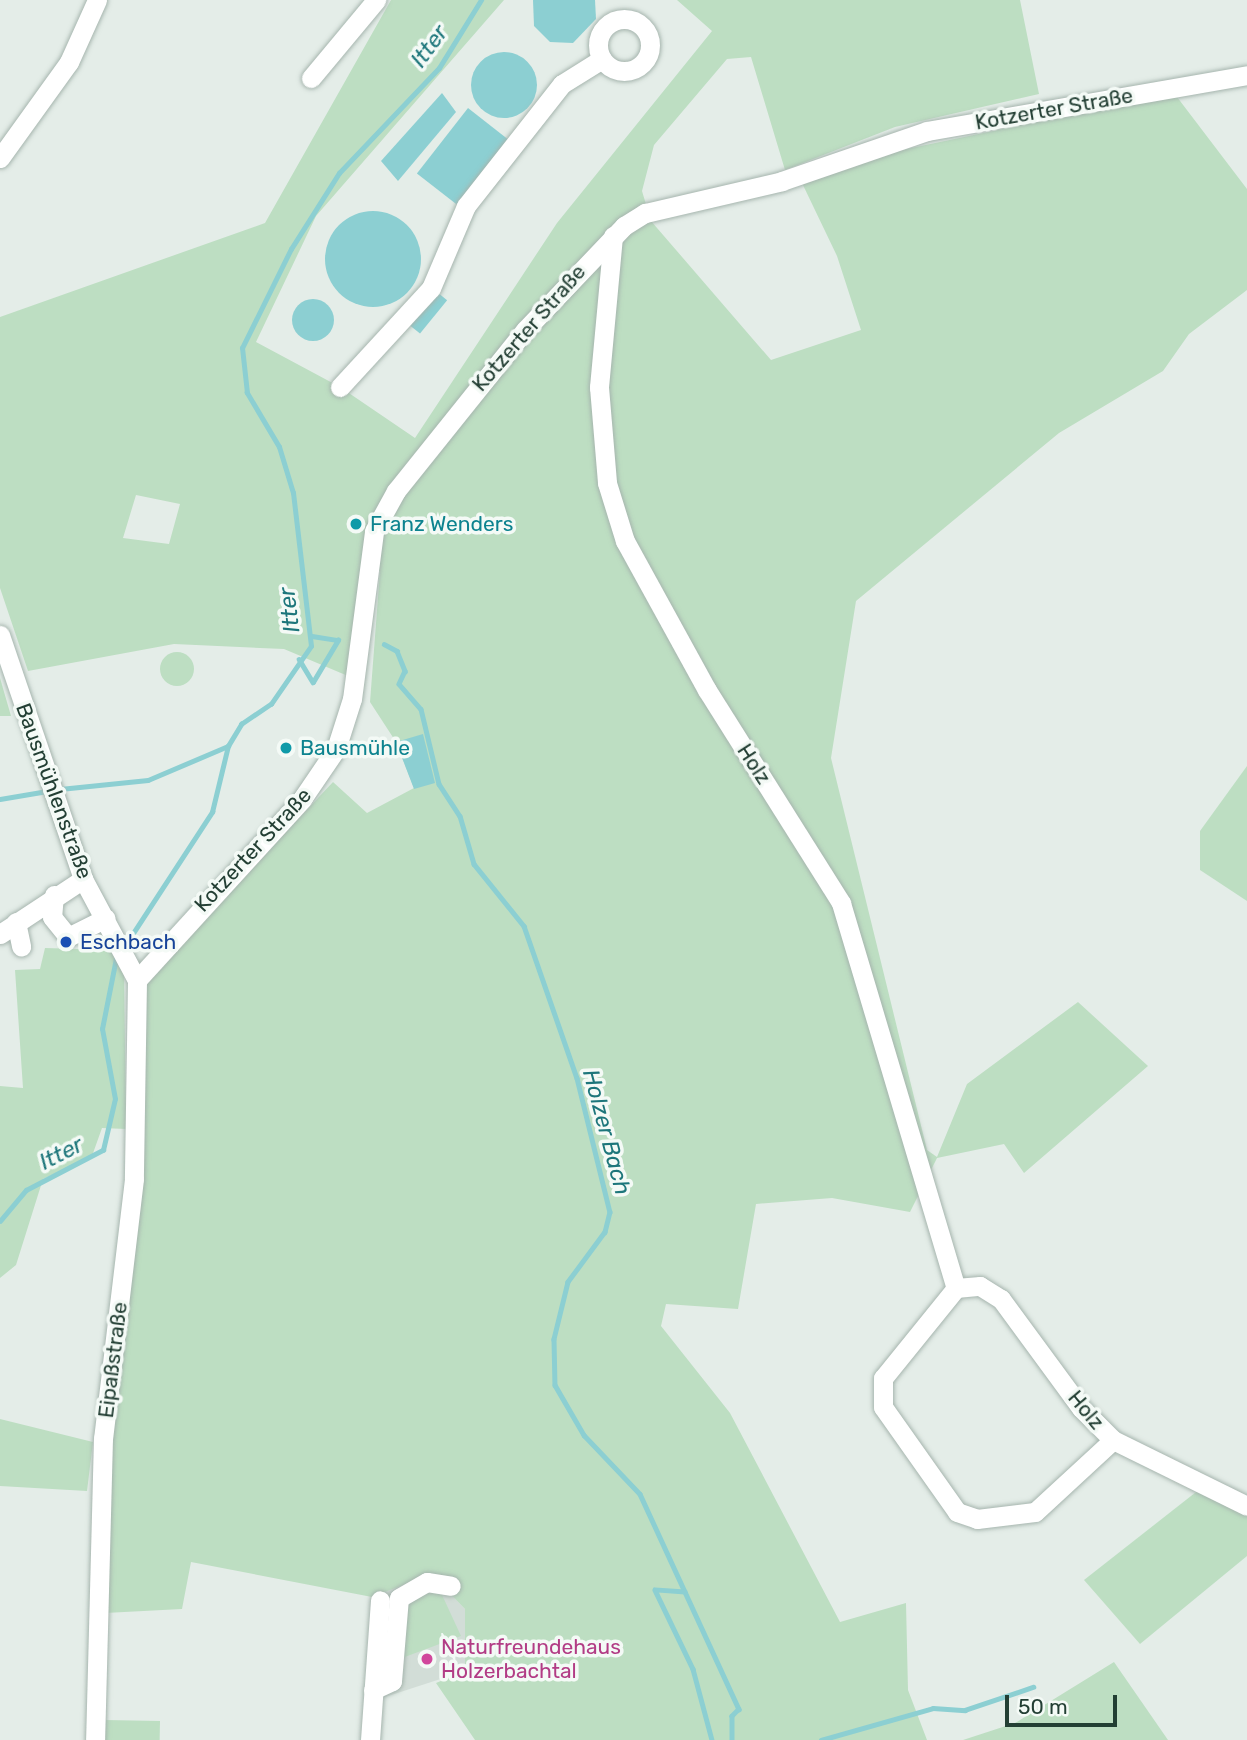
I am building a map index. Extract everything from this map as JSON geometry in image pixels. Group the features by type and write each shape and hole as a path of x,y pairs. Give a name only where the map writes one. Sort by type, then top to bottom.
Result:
{"street":[{"path":"0,158 69,62 97,0"},
{"path":"311,78 376,0"},
{"path":"340,387 430,288 466,206 562,84 602,59"},
{"name":"Kotzerter Straße","path":"136,980 302,799 336,749 352,699 374,531 385,508 518,339 613,236 645,213 782,181 927,131 1247,75"},
{"name":"Holz","path":"613,236 599,387 607,483 621,531 708,690 842,903 956,1288 980,1286 1001,1299 1081,1408 1113,1440 1247,1506"},
{"name":"Bausmühlenstraße","path":"0,635 83,879 125,948 136,980"},
{"path":"0,934 54,895 83,879"},
{"path":"54,895 52,916 68,937 106,918"},
{"path":"16,922 21,946"},
{"name":"Eipaßstraße","path":"94,1740 103,1438 134,1179 136,980"},
{"path":"956,1288 883,1378 883,1407 961,1516 1002,1520 1035,1512 1113,1440"},
{"path":"373,1690 392,1681 399,1598 427,1582 451,1586"},
{"path":"370,1740 380,1600"}],"shaded area":[{"path":"431,1573 465,1609 465,1671 376,1700 385,1589"}],"green space":[{"path":"391,0 504,0 316,216 256,342 340,387 415,438 557,223 712,31 677,0 1020,0 1039,94 895,127 785,170 751,57 727,59 654,145 642,191 651,221 771,360 861,330 837,256 802,183 873,156 1174,93 1247,189 1247,290 1189,334 1163,371 1059,433 856,601 831,758 927,1150 937,1157 967,1084 1078,1002 1148,1066 1024,1173 1004,1144 937,1158 910,1212 832,1198 756,1204 738,1309 666,1304 661,1326 730,1413 840,1622 906,1603 908,1690 927,1740 475,1740 436,1683 465,1671 465,1609 431,1574 372,1597 191,1562 182,1609 105,1613 108,1466 142,985 333,782 367,813 414,788 396,742 370,702 380,571 361,567 348,676 284,649 174,644 28,671 0,588 0,317 265,223","holes":["136,495 180,504 169,544 123,538"]},
{"path":"177,652 189,657 194,669 189,681 177,686 165,681 160,669 165,657"},
{"path":"0,678 11,716 0,716"},
{"path":"1247,766 1247,901 1200,870 1200,831"},
{"path":"107,939 124,965 126,1129 102,1128 92,1156 43,1179 16,1265 0,1278 0,1086 23,1088 15,970 40,969 45,948 80,949"},
{"path":"0,1419 93,1442 87,1491 0,1486"},
{"path":"1205,1485 1247,1515 1247,1556 1140,1644 1084,1580"},
{"path":"437,1584 461,1636 402,1658 405,1596"},
{"path":"1114,1662 1168,1740 963,1740 1015,1723"},
{"path":"105,1720 160,1721 160,1740 105,1740"}],"water":[{"path":"533,0 595,0 596,19 573,43 550,42 534,26"},
{"path":"504,52 517,54 527,62 535,72 535,98 527,108 517,116 504,118 491,116 481,108 473,98 471,85 473,72 481,62 491,54"},
{"path":"442,93 456,112 398,181 381,161"},
{"path":"468,108 508,139 457,205 417,173"},
{"path":"373,211 392,214 407,225 418,240 421,259 418,278 407,293 392,304 373,307 354,304 339,293 328,278 325,259 328,240 339,225 354,214"},
{"path":"437,292 447,300 420,334 410,325"},
{"path":"313,299 328,305 334,320 328,335 313,341 298,335 292,320 298,305"},
{"path":"423,734 435,783 414,789 396,742"}],"waterway":[{"name":"Itter","path":"126,944 212,812 228,746 241,724 271,704 311,646 293,493 279,447 247,393 242,348 291,249 339,173 439,68 481,0"},
{"name":"Holzer Bach","path":"312,636 338,640"},
{"path":"299,659 313,682 338,640"},
{"name":"Holzer Bach","path":"384,644 397,651 405,671 399,684 421,709 439,784 460,816 474,864 524,926 577,1078 610,1212 605,1232 568,1282 554,1339 555,1385 584,1435 640,1494 739,1709 732,1716 732,1740"},
{"path":"60,789 148,780 228,746"},
{"path":"0,799 48,791"},
{"name":"Itter","path":"0,1221 26,1190 103,1150 115,1099 102,1029 117,953"},
{"path":"685,1592 655,1590 693,1669 712,1740"},
{"path":"821,1740 933,1708 965,1710 1033,1687"}],"place":[{"name":"Franz Wenders","path":"356,524"},
{"name":"Bausmühle","path":"286,748"},
{"name":"Eschbach","path":"66,942"},
{"name":"Naturfreundehaus Holzerbachtal","path":"427,1659"}]}
